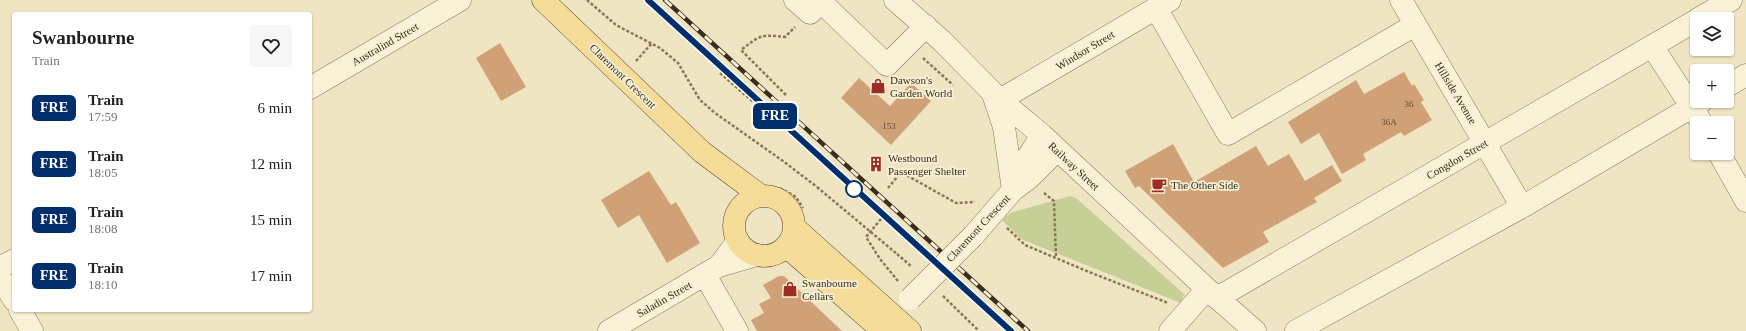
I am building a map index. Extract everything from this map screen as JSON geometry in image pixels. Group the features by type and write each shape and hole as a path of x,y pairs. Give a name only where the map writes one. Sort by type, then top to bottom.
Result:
{"main road":[{"name":"Claremont Crescent","path":"544,0 752,200"},
{"path":"771,197 780,201 788,208 792,217 790,236 773,254 757,255 750,252 738,241 735,232 735,222 738,212 752,200 771,197"},
{"path":"790,236 886,325 910,331"}],"street":[{"name":"Australind Street","path":"312,87 460,0"},
{"name":"Railway Street","path":"895,0 926,26 996,97 1049,142 1206,297 1255,331"},
{"name":"Hillside Avenue","path":"1401,0 1486,143 1522,207"},
{"name":"Congdon Street","path":"1710,12 1731,0"},
{"path":"812,4 887,65 926,26"},
{"path":"1163,4 1228,134 1415,24"},
{"name":"Windsor Street","path":"996,97 1163,4"},
{"name":"Congdon Street","path":"1170,331 1206,297 1486,143 1690,24"},
{"path":"1296,331 1699,110 1652,46"},
{"path":"1734,82 1746,75"},
{"path":"996,97 1021,184"},
{"name":"Claremont Crescent","path":"886,325 905,293 973,236 992,213 1021,184 1049,142"},
{"path":"1723,160 1746,201"},
{"name":"Saladin Street","path":"712,271 738,241"},
{"name":"Saladin Street","path":"609,331 712,271 757,255"},
{"path":"0,268 12,261"},
{"path":"712,271 737,331"},
{"path":"0,276 12,303"},
{"path":"18,312 32,331"}],"path":[{"path":"587,0 616,25 660,48 678,63 700,100 708,108 817,187 897,254"},
{"path":"786,95 741,50 765,34 785,37 812,4"},
{"path":"908,44 959,90"},
{"path":"720,73 768,115"},
{"path":"888,188 903,170 908,176 956,202 991,202 986,208 1025,244 1056,258 1181,308 1206,297"},
{"path":"1021,184 1054,202 1056,258"},
{"path":"881,219 866,237 880,259 898,280 905,293"}],"green space":[{"path":"1070,196 1076,198 1184,294 1181,303 1021,239 1002,220 1010,213"}],"building":[{"path":"500,43 526,87 501,101 476,58"},
{"path":"1404,72 1412,86 1414,84 1424,100 1421,102 1432,120 1404,136 1401,132 1363,154 1366,160 1342,174 1319,133 1301,144 1288,122 1356,80 1364,94"},
{"path":"859,78 890,106 911,83 931,101 891,145 841,98"},
{"path":"1173,144 1194,182 1256,146 1268,166 1289,154 1305,181 1332,165 1342,181 1314,198 1317,202 1263,232 1269,242 1223,268 1139,186 1135,188 1125,171"},
{"path":"649,171 671,205 676,202 700,243 667,263 639,215 618,228 601,200"},
{"path":"779,276 784,276 842,331 757,331 751,320 764,313 759,304 771,298 763,285"}],"railway":[{"path":"648,0 1011,331"},
{"path":"665,0 1028,331"}],"train":[{"name":"FRE","path":"648,0 1011,331"}],"place":[{"name":"Dawson's Garden World","path":"878,86"},
{"name":"Westbound Passenger Shelter","path":"876,164"},
{"name":"The Other Side","path":"1159,185"},
{"name":"Swanbourne Cellars","path":"790,289"}]}
